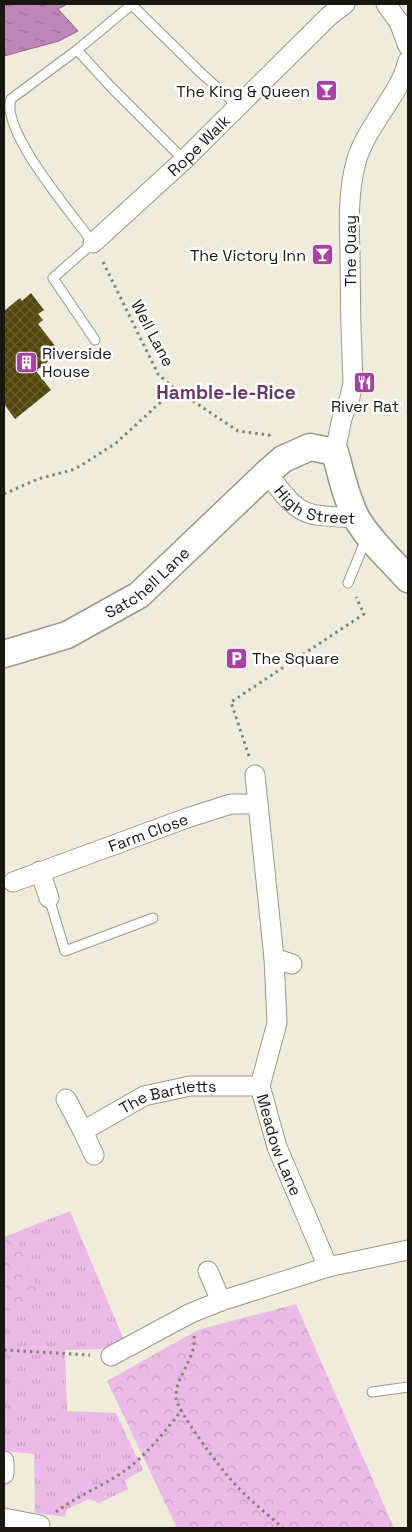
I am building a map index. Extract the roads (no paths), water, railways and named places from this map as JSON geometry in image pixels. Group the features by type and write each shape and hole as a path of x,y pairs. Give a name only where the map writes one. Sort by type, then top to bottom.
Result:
{"street":[{"name":"Rope Walk","path":"94,243 239,107 329,16 345,4"},
{"path":"386,4 399,22 408,46"},
{"name":"The Quay","path":"335,452 342,418 353,383 350,258 351,183 356,161 364,142 403,74 408,61"},
{"path":"275,466 310,447 335,452 344,485 363,526"},
{"name":"High Street","path":"275,466 289,503 308,515 363,526 408,579"},
{"name":"Satchell Lane","path":"4,654 67,635 139,595 275,466"},
{"name":"Meadow Lane","path":"255,775 283,961 277,1023 260,1086 277,1147 328,1267"},
{"name":"Farm Close","path":"13,882 231,804 258,804"},
{"path":"40,871 49,898"},
{"name":"The Bartletts","path":"83,1131 144,1096 190,1086 260,1086"},
{"path":"66,1098 94,1155"},
{"path":"111,1356 191,1313 221,1301 328,1267 408,1250"},
{"path":"208,1271 221,1301"},
{"path":"4,1518 40,1525"}],"lane":[{"path":"95,340 53,278 94,243 25,150 10,116 8,106 11,99 77,50 126,8 134,7 201,73 239,107"},
{"path":"77,50 184,160"},
{"path":"348,583 363,526"},
{"path":"49,898 65,951 153,918"},
{"path":"372,1392 408,1387"}],"water":[{"path":"4,4 67,4 58,9 78,31 59,41 4,56"}],"place":[{"name":"The King & Queen","path":"326,91"},
{"name":"The Victory Inn","path":"322,255"},
{"name":"Riverside House","path":"26,362"},
{"name":"River Rat","path":"365,382"},
{"name":"The Square","path":"236,658"}],"district":[{"name":"Hamble-le-Rice","path":"226,392"}]}
